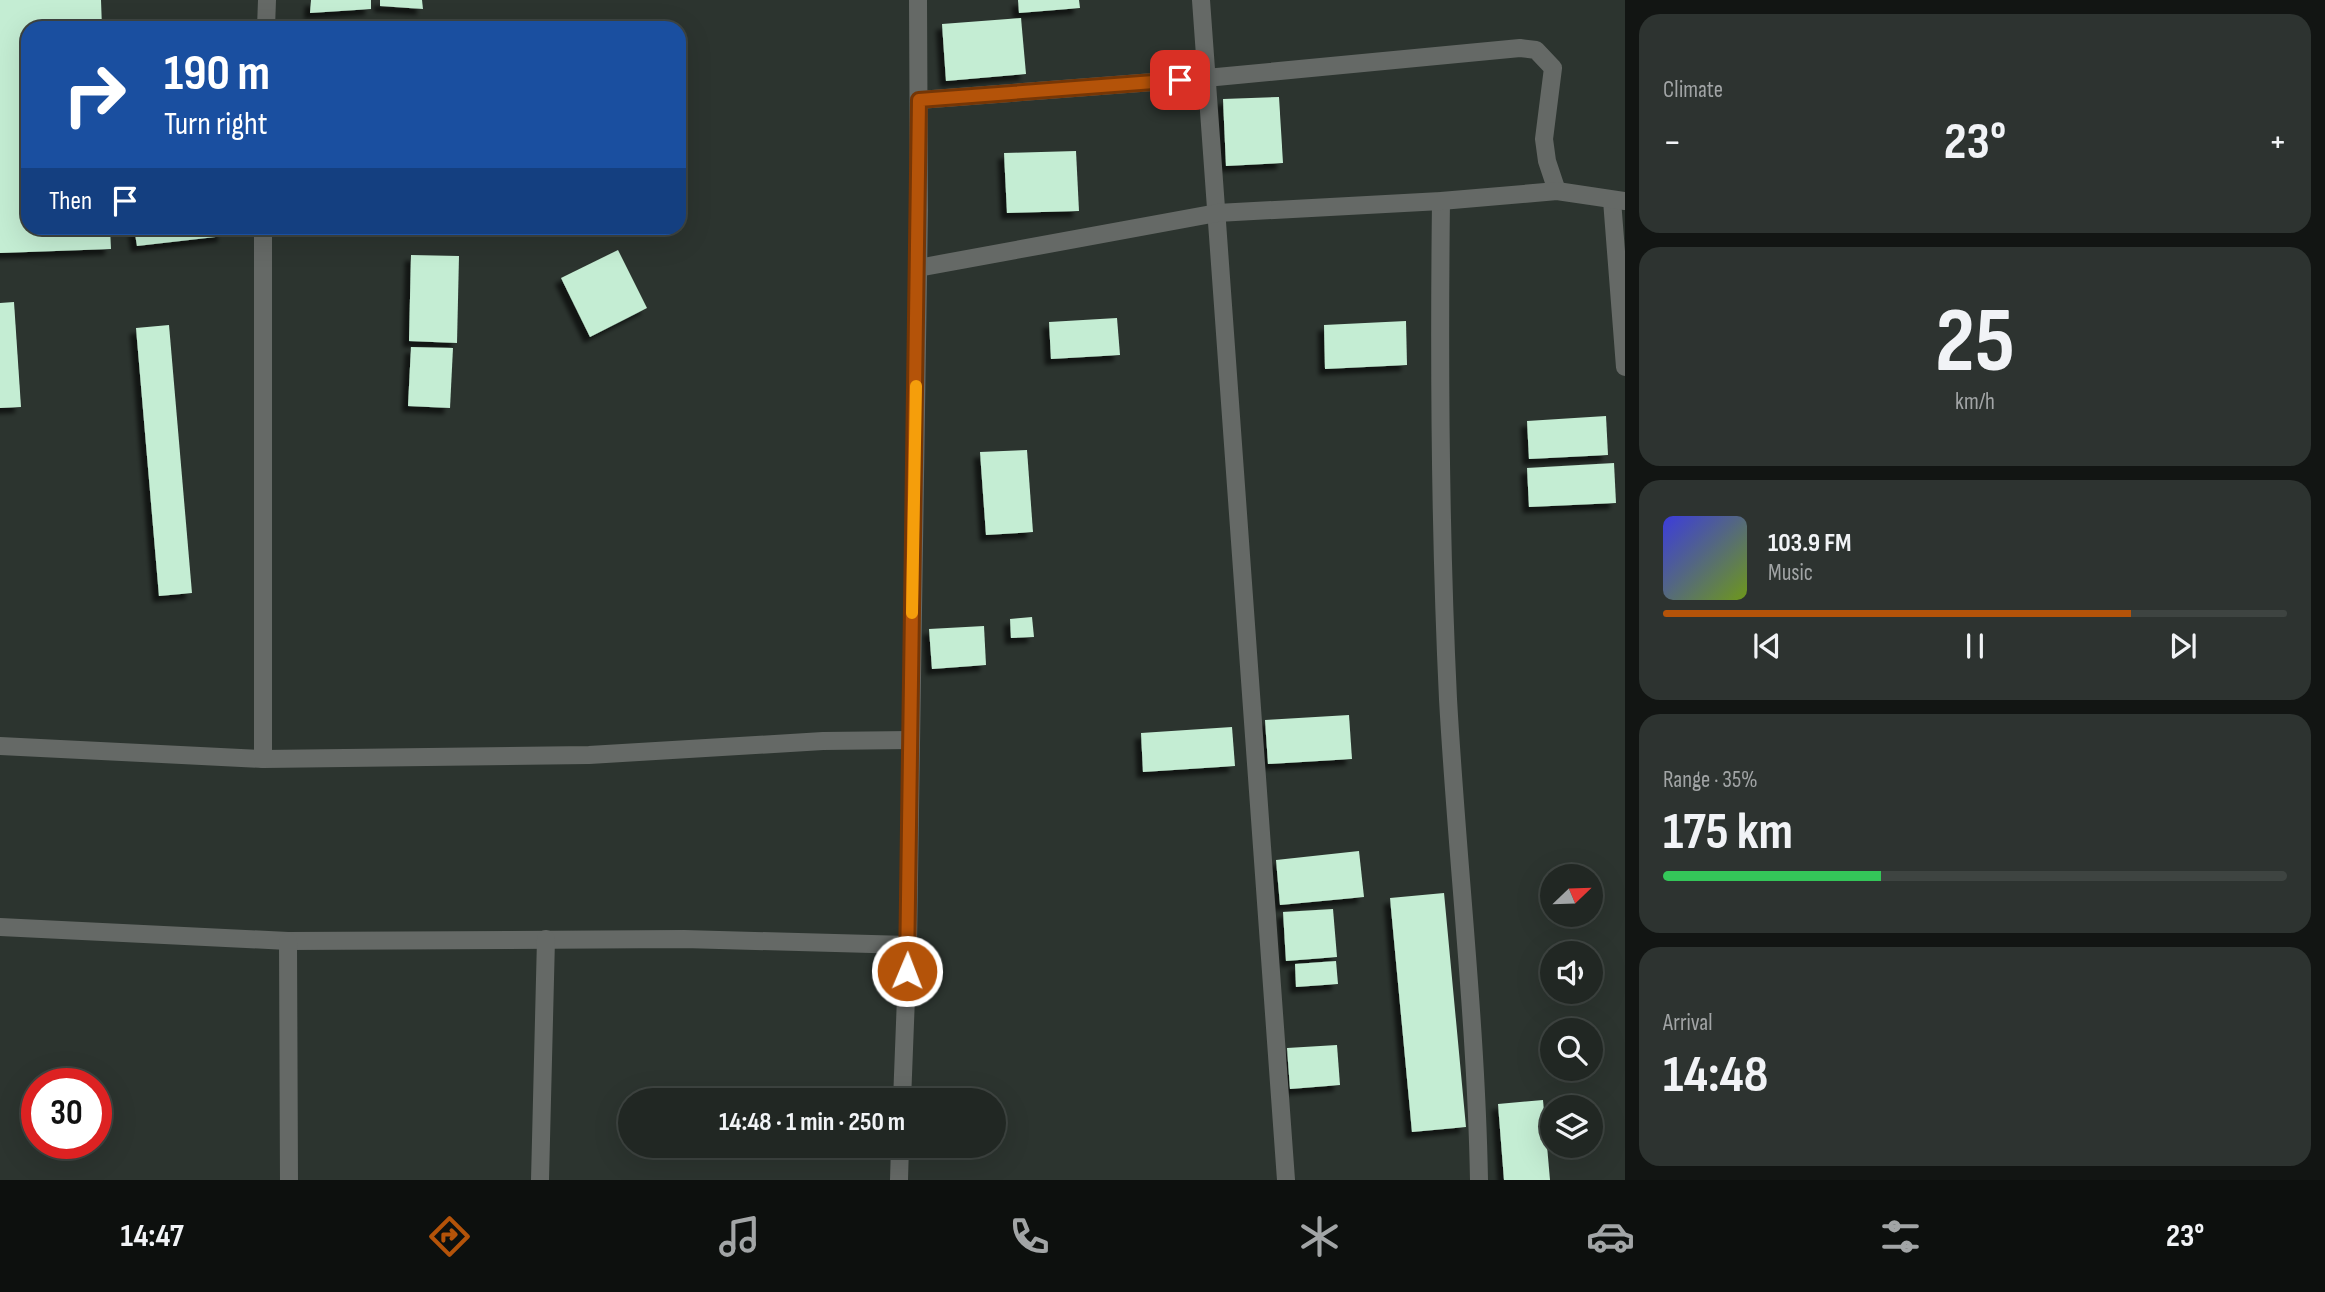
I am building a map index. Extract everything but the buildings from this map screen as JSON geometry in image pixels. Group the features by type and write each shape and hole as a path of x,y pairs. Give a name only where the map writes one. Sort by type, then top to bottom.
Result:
{"street":[{"path":"267,0 267,21"},
{"path":"903,1088 908,946 918,268 918,0"},
{"path":"1201,0 1286,1180"},
{"path":"919,100 1206,78 1520,48 1536,50 1553,68 1544,139 1547,160 1558,191"},
{"path":"918,268 1217,213 1441,201 1558,191 1618,200 1625,367"},
{"path":"1441,201 1439,396 1448,700 1477,1074 1479,1180"},
{"path":"263,235 263,759"},
{"path":"0,746 263,759 589,755 823,741 910,740"},
{"path":"0,927 288,941 684,939 908,946"},
{"path":"540,1180 546,939"},
{"path":"288,941 289,1180"},
{"path":"899,1180 900,1158"}],"slow traffic":[{"path":"912,613 916,386"}],"route":[{"path":"907,971 919,100 1180,80"}]}
